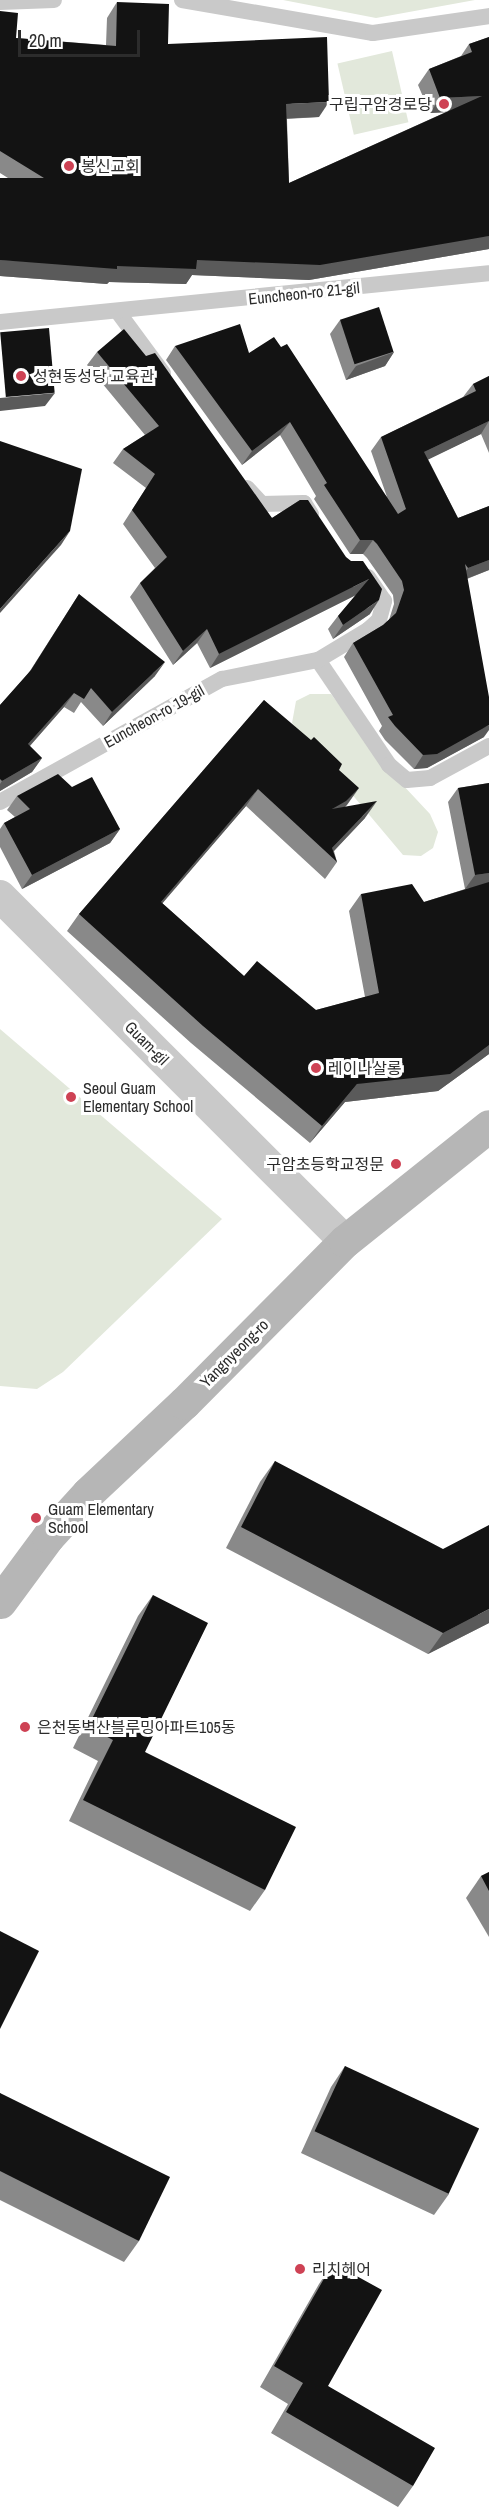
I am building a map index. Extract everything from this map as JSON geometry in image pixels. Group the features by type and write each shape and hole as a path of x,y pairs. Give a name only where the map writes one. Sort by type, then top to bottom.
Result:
{"main road":[{"name":"Yangnyeong-ro","path":"0,1602 48,1538 88,1493 184,1403 345,1241 489,1126"}],"street":[{"name":"Guam-gil","path":"0,896 345,1241"}],"lane":[{"path":"0,2 54,0"},
{"path":"182,0 373,33 489,16"},
{"name":"Euncheon-ro 21-gil","path":"0,322 118,312 489,273"},
{"path":"118,312 172,387"},
{"path":"233,471 262,504 304,503 322,530"},
{"name":"Euncheon-ro 19-gil","path":"0,802 222,679 318,660 368,630 379,620 384,601 359,564"},
{"path":"318,660 389,765 407,780 430,778 489,746"}],"shaded area":[{"path":"283,0 475,0 376,18"},
{"path":"392,51 408,122 354,135 337,64"},
{"path":"310,694 331,694 387,768 430,814 438,832 433,848 421,856 403,855 292,723 296,701"},
{"path":"0,1029 222,1219 63,1372 37,1389 0,1386"}],"building":[{"path":"117,2 169,4 168,44 327,37 329,102 286,104 289,183 482,96 440,98 429,69 472,52 469,44 489,37 489,236 320,265 197,260 196,269 117,266 117,269 0,260 0,178 44,178 0,151 0,11 18,13 16,38 116,46"},
{"path":"379,307 394,352 355,364 340,320"},
{"path":"240,324 249,353 274,337 281,347 287,344 398,514 406,509 381,437 476,391 473,384 489,376 489,421 424,452 458,518 489,506 489,560 468,568 465,564 489,697 489,725 437,754 423,755 388,717 393,715 353,643 383,625 396,613 404,590 402,581 373,540 360,540 324,485 327,483 290,422 252,451 175,346"},
{"name":"성현동성당 교육관","path":"49,328 55,393 6,397 0,332"},
{"path":"124,329 146,356 155,353 272,518 300,500 308,500 346,557 351,561 363,561 382,589 379,600 343,625 338,616 369,579 219,654 207,629 183,651 140,583 167,557 132,510 155,474 123,449 159,426 97,352"},
{"path":"0,441 82,469 70,531 0,609"},
{"path":"79,594 165,662 112,712 91,688 84,699 74,693 28,744 42,758 2,781 0,779 0,705 31,670"},
{"path":"264,700 311,740 314,737 342,764 339,770 359,788 346,801 332,809 377,801 332,848 337,862 258,789 161,902 244,976 257,961 316,1010 379,993 361,894 412,884 424,902 489,882 489,1045 450,1074 357,1084 322,1126 203,1026 79,914"},
{"path":"58,774 72,787 92,777 120,829 32,875 4,823 30,809 17,796"},
{"path":"489,783 489,873 475,875 458,788"},
{"path":"275,1461 443,1549 489,1525 489,1609 443,1633 241,1527"},
{"path":"153,1595 208,1623 145,1752 296,1827 265,1890 83,1800 113,1740 88,1727"},
{"path":"489,1872 489,1891 481,1876"},
{"path":"0,1931 39,1951 0,2029"},
{"path":"345,2066 479,2129 449,2194 315,2131"},
{"path":"0,2093 170,2177 139,2241 0,2171"},
{"path":"333,2263 382,2290 328,2386 435,2448 413,2486 286,2412 303,2383 274,2366"}],"place":[{"name":"구립구암경로당","path":"444,104"},
{"name":"봉신교회","path":"69,166"},
{"name":"성현동성당 교육관","path":"21,376"},
{"name":"레이나살롱","path":"316,1068"},
{"name":"Seoul Guam Elementary School","path":"71,1097"},
{"name":"구암초등학교정문","path":"396,1164"},
{"name":"Guam Elementary School","path":"36,1518"},
{"name":"은천동벽산블루밍아파트105동","path":"25,1727"},
{"name":"리치헤어","path":"300,2269"}]}
